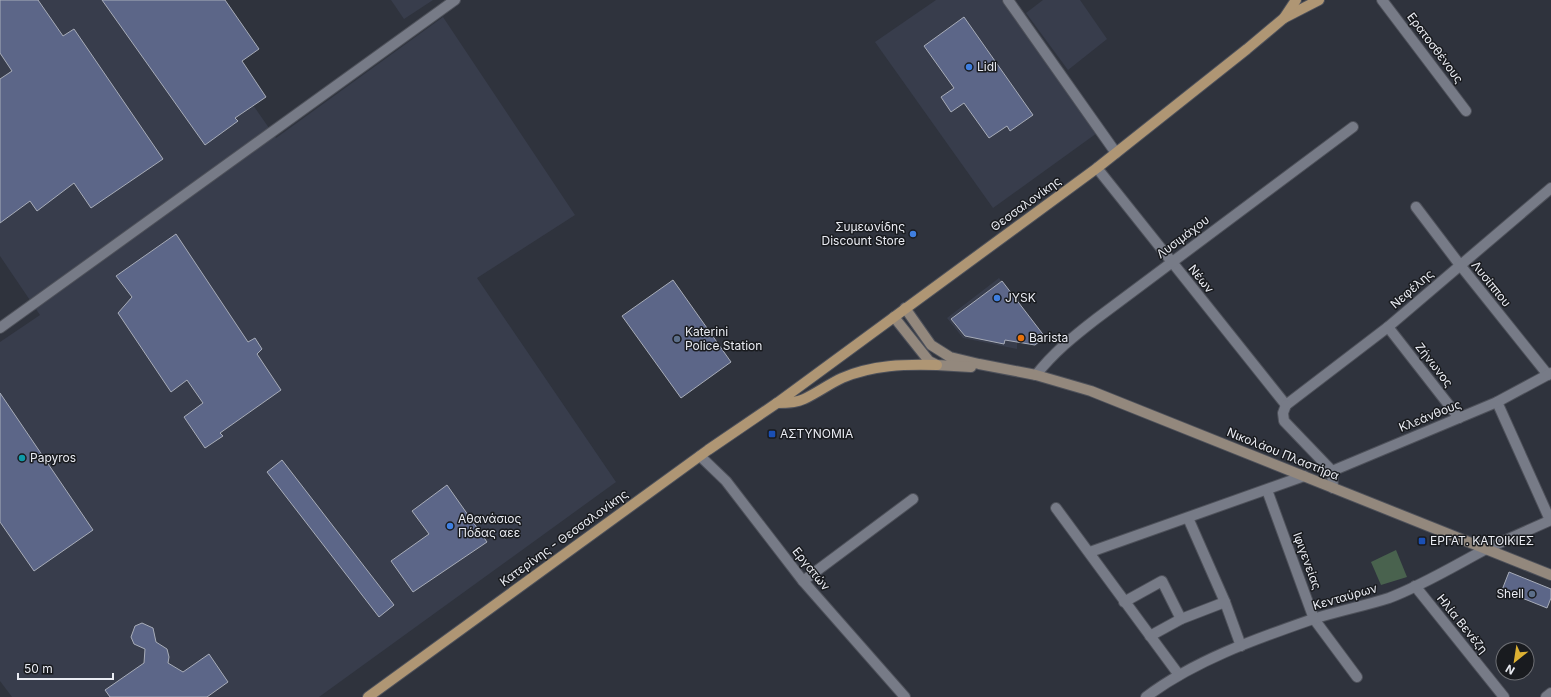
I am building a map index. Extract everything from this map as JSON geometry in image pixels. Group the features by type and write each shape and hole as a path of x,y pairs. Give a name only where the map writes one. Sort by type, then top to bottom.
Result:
{"main road":[{"name":"Θεσσαλονίκης","path":"1284,18 1296,0"},
{"name":"Θεσσαλονίκης","path":"777,403 1097,168 1187,98 1284,18 1319,0"},
{"name":"Νικολάου Πλαστήρα","path":"905,308 934,349 956,359 1036,375 1091,391 1551,575"},
{"path":"894,317 924,356 937,365"},
{"path":"777,403 804,400 842,378 863,370 898,365 937,365"},
{"name":"Νικολάου Πλαστήρα","path":"937,365 1001,369"},
{"name":"Κατερίνης - Θεσσαλονίκης","path":"368,697 700,456 777,403"}],"street":[{"path":"0,328 455,0"},
{"path":"1008,0 1116,153"},
{"name":"Ερατοσθένους","path":"1382,0 1466,112"},
{"name":"Λυσιμάχου","path":"1036,375 1049,358 1063,345 1171,262 1352,127"},
{"name":"Νέων","path":"1097,168 1286,405"},
{"name":"Νεφέλης","path":"1286,405 1388,327 1551,188"},
{"name":"Λυσίππου","path":"1416,207 1460,266 1549,374"},
{"name":"Ζήνωνος","path":"1388,327 1459,418"},
{"name":"Κλεάνθους","path":"1332,471 1497,402 1549,374"},
{"path":"1497,402 1551,520"},
{"path":"1286,405 1284,421 1332,471 1333,488"},
{"name":"Εργατών","path":"700,456 726,481 803,581 905,697"},
{"path":"1090,552 1304,476"},
{"name":"Ιφιγενείας","path":"1267,490 1314,619 1357,677"},
{"path":"803,581 914,499"},
{"path":"1056,508 1090,552 1124,602 1178,675"},
{"path":"1188,518 1225,602 1241,646"},
{"name":"Κενταύρων","path":"1146,697 1178,675 1241,646 1314,619 1363,607 1415,586 1486,549 1551,520"},
{"path":"1124,602 1162,581 1181,619"},
{"name":"Ηλία Βενέζη","path":"1415,586 1504,697"},
{"path":"1150,636 1181,619 1225,602"},
{"path":"1546,697 1551,693"}],"shaded area":[{"path":"0,0 180,0 276,138 443,17 575,215 477,278 616,482 319,697 12,697 0,681 0,342 40,315 0,256"},
{"path":"391,0 433,0 404,19"},
{"path":"936,0 1004,0 1097,133 993,208 875,42"},
{"path":"1043,0 1080,0 1107,39 1068,70 1026,13"},
{"name":"JYSK","path":"999,278 1029,318 1017,342 1017,349 963,338 947,318"}],"green space":[{"path":"1396,550 1407,577 1381,585 1371,562"}],"building":[{"path":"0,0 38,0 63,36 74,29 163,159 91,208 74,183 37,211 30,201 0,223 0,79 12,71 0,53"},
{"path":"102,0 225,0 259,49 242,61 266,97 235,118 238,121 205,145"},
{"name":"Lidl","path":"964,17 1033,115 1010,131 1007,126 989,138 964,103 951,112 941,97 954,88 924,46"},
{"path":"176,234 248,342 255,338 262,349 257,354 281,390 220,433 223,436 205,448 184,417 203,403 187,380 171,392 118,313 132,297 116,276"},
{"name":"Katerini Police Station","path":"673,280 731,362 681,398 622,316"},
{"name":"JYSK","path":"1002,281 1045,337 1035,345 1005,340 1004,344 965,336 951,319"},
{"name":"Papyros","path":"0,393 93,530 34,571 0,522"},
{"path":"282,460 394,605 379,617 267,472"},
{"name":"Αθανάσιος Πόδας αεε","path":"447,485 487,542 413,592 391,561 429,534 412,511"},
{"name":"Shell","path":"1509,572 1551,589 1551,598 1547,608 1502,590"},
{"path":"142,623 153,628 156,642 167,649 169,657 168,663 183,672 209,654 228,682 207,697 110,697 105,690 144,663 145,649 134,644 131,637 135,626"}],"place":[{"name":"Lidl","path":"969,67"},
{"name":"Συμεωνίδης Discount Store","path":"913,234"},
{"name":"JYSK","path":"997,298"},
{"name":"Barista","path":"1021,338"},
{"name":"Katerini Police Station","path":"677,339"},
{"name":"ΑΣΤΥΝΟΜΙΑ","path":"772,434"},
{"name":"Papyros","path":"22,458"},
{"name":"Αθανάσιος Πόδας αεε","path":"450,526"},
{"name":"ΕΡΓΑΤ. ΚΑΤΟΙΚΙΕΣ","path":"1422,541"},
{"name":"Shell","path":"1532,594"}]}
